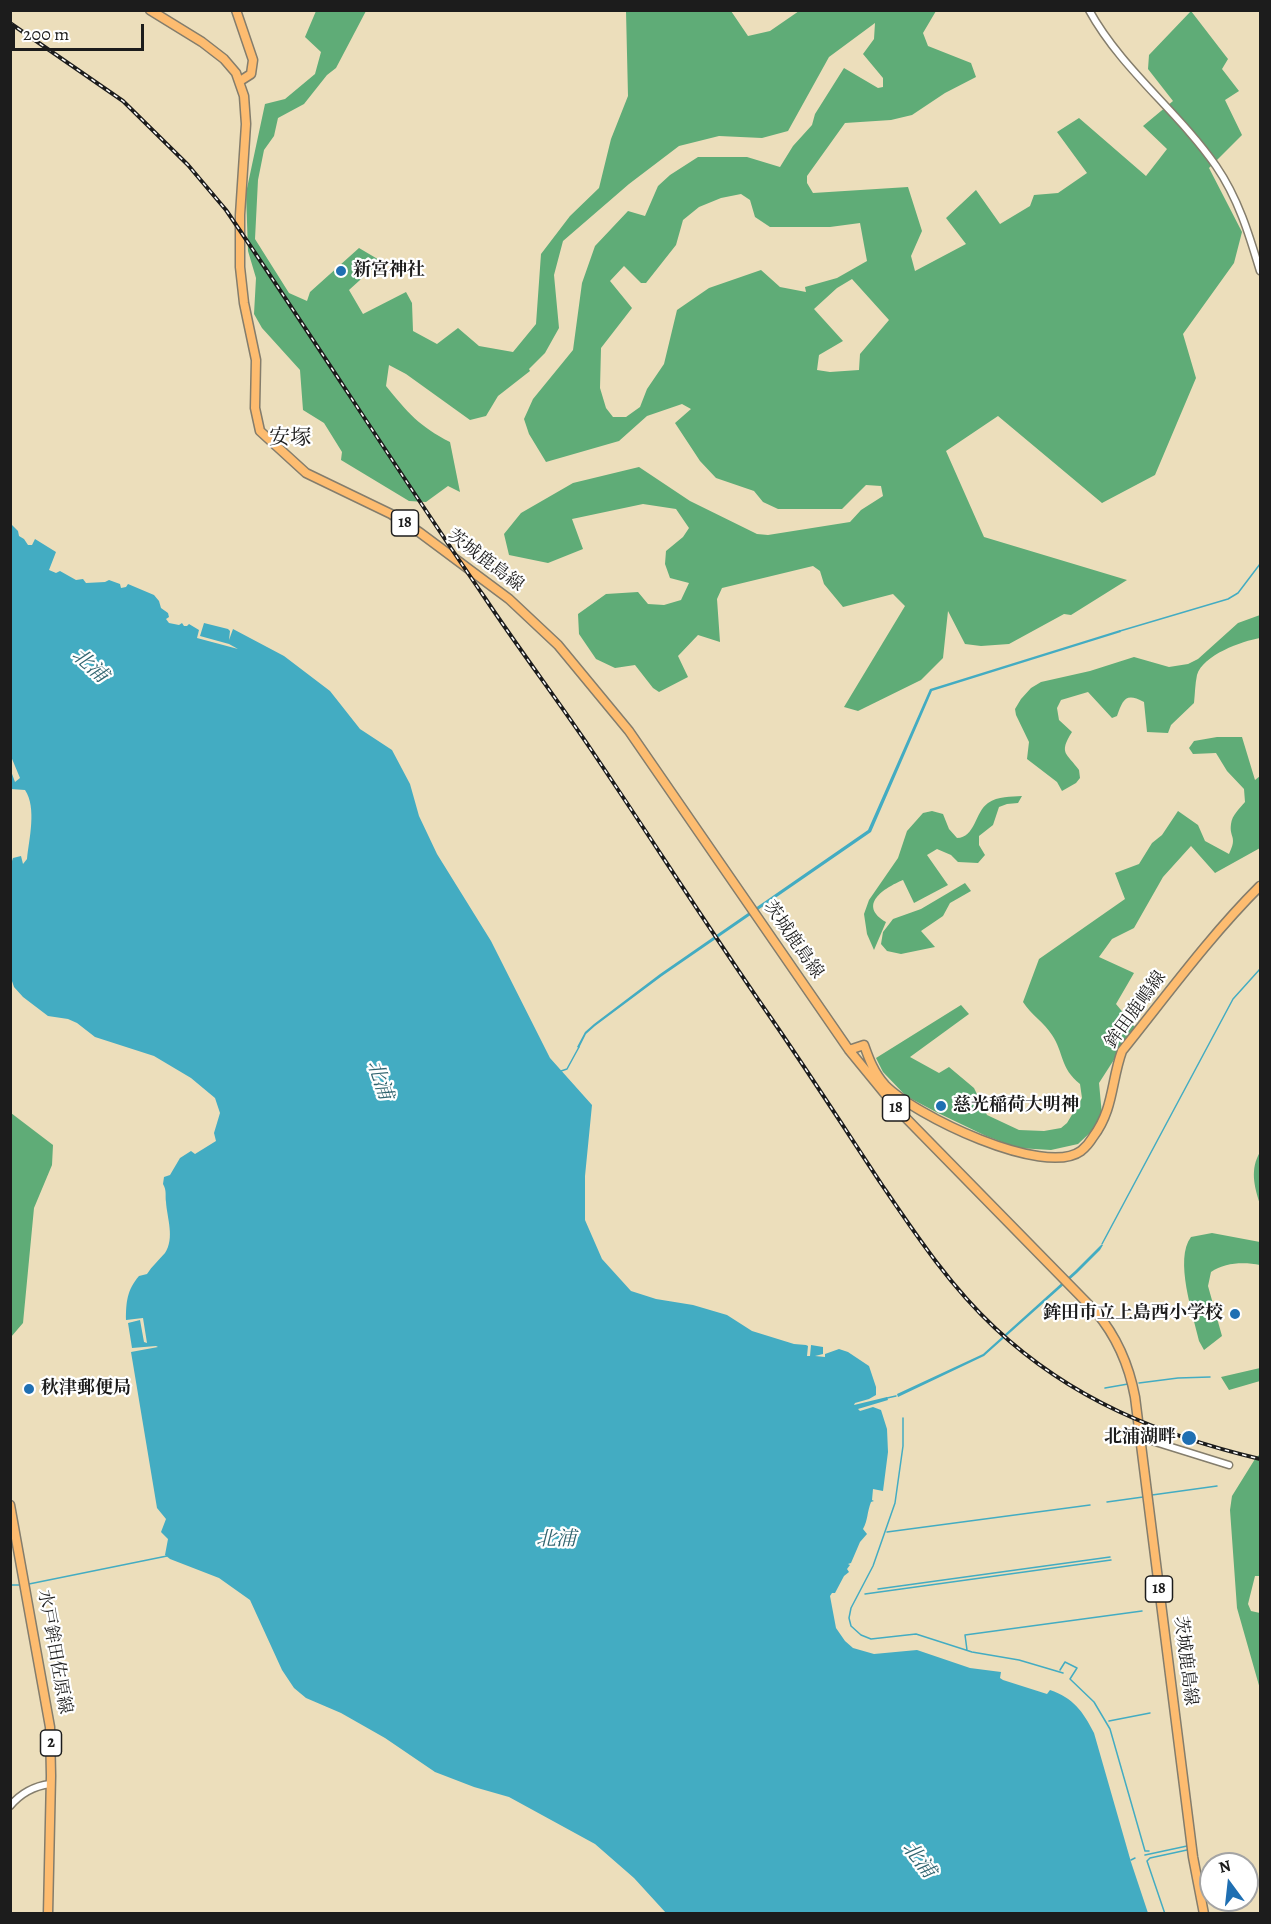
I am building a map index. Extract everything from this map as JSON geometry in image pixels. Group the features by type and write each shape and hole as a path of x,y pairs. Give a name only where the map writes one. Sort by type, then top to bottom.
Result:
{"main road":[{"name":"18","path":"150,10 211,48 230,65 240,81"},
{"path":"236,10 253,60 251,74 240,81"},
{"name":"茨城鹿島線","path":"240,81 246,108 240,215 240,267 244,303 256,360 255,408 260,431 306,473 385,511 419,532 496,588 537,624 611,707 849,1050 899,1111 1104,1322 1122,1353 1133,1386 1195,1871 1204,1914"},
{"name":"鉾田鹿嶋線","path":"849,1050 864,1045 875,1072 891,1090 906,1102 951,1128 1013,1152 1065,1157 1083,1150 1107,1114 1122,1051 1196,957 1260,886"},
{"name":"水戸鉾田佐原線","path":"10,1505 48,1713 51,1755 48,1914"}],"street":[{"path":"1089,10 1126,63 1206,152 1226,181 1239,208 1260,271"},
{"path":"899,1111 906,1102"},
{"path":"1139,1437 1229,1465"},
{"path":"10,1806 31,1789 51,1784"}],"green space":[{"path":"316,11 366,11 336,68 327,75 304,104 278,118 274,136 264,150 258,180 255,239 289,293 307,301 310,292 359,248 381,261 349,290 363,314 406,292 412,303 413,331 437,344 458,328 479,346 513,352 536,324 541,254 570,216 599,188 611,139 628,96 626,11 731,11 748,36 770,31 799,11 936,11 923,33 928,46 971,63 976,77 945,93 912,115 891,120 845,123 807,176 807,183 813,193 908,187 922,231 911,256 915,271 966,244 946,218 976,190 1000,224 1030,206 1034,195 1058,193 1087,173 1057,132 1079,118 1146,176 1167,149 1143,126 1173,101 1148,69 1149,55 1191,11 1228,59 1222,69 1239,91 1225,100 1242,135 1209,168 1242,232 1234,263 1183,334 1196,378 1155,475 1102,503 998,416 946,451 984,537 1127,580 1071,615 1064,614 1009,644 981,646 965,644 948,611 943,658 921,680 858,711 844,707 905,606 893,594 843,607 824,584 820,571 813,566 722,588 717,599 720,642 698,635 678,656 688,677 659,692 653,688 635,665 615,668 596,659 579,634 578,614 606,594 638,592 648,604 664,605 681,600 689,583 670,578 665,564 666,551 683,537 689,528 676,509 643,504 572,519 583,549 548,563 509,555 504,534 521,513 573,483 639,467 690,501 757,534 768,535 850,522 861,510 883,496 881,486 866,485 842,509 778,509 763,502 754,491 716,478 700,461 675,423 691,409 682,404 647,416 619,441 546,462 529,434 524,419 533,399 573,350 582,283 595,246 628,211 645,216 658,186 670,175 698,157 747,157 780,167 793,146 812,125 815,114 844,68 878,88 883,87 883,78 863,54 874,39 875,23 829,57 788,131 762,138 719,136 679,146 629,184 563,241 554,275 559,328 545,353 529,369 530,371 498,396 486,416 470,420 406,374 389,365 386,386 415,418 430,431 450,442 460,492 448,486 426,502 409,501 341,460 342,452 324,423 303,410 300,370 262,328 254,314 256,278 248,251 246,193 265,104 285,99 315,74 321,52 305,37","holes":["741,194 750,200 755,217 770,227 830,227 860,223 867,261 837,278 805,287 806,292 780,287 761,270 709,288 677,310 664,364 647,389 640,407 626,417 613,417 606,408 600,388 601,348 632,308 610,281 624,266 641,283 646,283 676,245 683,220 699,207 721,198","852,279 889,320 860,354 859,370 830,372 817,370 819,355 843,341 814,309 837,288"]},
{"path":"1260,615 1260,638 1224,650 1207,661 1196,678 1194,703 1171,725 1168,733 1147,732 1144,702 1133,698 1126,699 1117,716 1112,718 1088,692 1061,700 1057,708 1059,720 1072,732 1065,749 1079,770 1080,778 1076,783 1062,791 1057,782 1027,759 1029,742 1015,709 1031,688 1041,682 1090,671 1134,657 1169,667 1188,664 1198,659 1238,623"},
{"path":"1217,737 1242,737 1255,780 1260,776 1260,848 1215,873 1191,846 1163,877 1134,928 1112,939 1099,957 1134,973 1116,1004 1135,1027 1099,1083 1102,1115 1094,1129 1078,1144 1051,1150 1018,1148 986,1136 906,1096 883,1072 876,1058 961,1005 969,1014 910,1057 939,1073 949,1067 974,1088 987,1115 1019,1130 1044,1131 1061,1128 1067,1123 1082,1098 1080,1084 1069,1072 1052,1035 1023,1002 1039,959 1125,899 1115,873 1139,864 1152,843 1162,835 1178,811 1198,825 1205,841 1229,854 1233,844 1232,821 1245,802 1244,789 1227,771 1216,753 1193,754 1189,748 1194,741"},
{"path":"1022,796 1018,803 999,807 993,825 979,836 979,845 985,855 978,863 958,862 951,855 937,849 927,855 948,885 914,903 903,880 876,898 874,909 878,916 886,922 874,950 867,934 864,914 869,900 898,858 907,831 923,813 932,811 943,814 949,829 957,838 963,837 968,834 980,812 988,803 1000,798"},
{"path":"965,883 971,891 950,903 943,916 921,931 935,947 901,954 887,951 881,944 883,932 893,919 921,909"},
{"path":"11,1113 53,1145 52,1165 34,1208 23,1323 11,1337"},
{"path":"1260,1152 1260,1204 1254,1178 1255,1165"},
{"path":"1212,1233 1260,1242 1260,1265 1235,1264 1222,1266 1211,1272 1208,1286 1222,1336 1204,1350 1199,1341 1189,1302 1184,1259 1191,1237"},
{"path":"1260,1368 1260,1381 1229,1390 1221,1377"},
{"path":"1260,1454 1260,1576 1255,1576 1248,1604 1251,1611 1260,1613 1260,1689 1237,1608 1230,1510 1232,1496"}],"water":[{"name":"北浦","path":"10,523 28,545 32,545 35,539 56,552 49,570 56,573 60,571 76,580 83,579 86,583 109,580 120,584 121,588 128,584 154,595 161,608 168,613 169,617 166,619 169,623 179,625 182,623 184,626 189,624 199,630 197,638 238,649 229,644 200,636 204,623 228,629 230,631 229,640 233,629 284,656 330,691 360,729 392,750 410,784 419,816 437,854 491,941 550,1058 592,1105 585,1176 585,1220 602,1259 631,1291 727,1315 752,1331 808,1346 807,1356 810,1356 811,1345 823,1347 823,1354 815,1356 825,1357 825,1354 839,1349 848,1352 869,1366 876,1387 876,1395 854,1405 887,1397 888,1400 858,1409 860,1411 873,1407 881,1410 887,1429 888,1452 883,1491 873,1489 872,1500 874,1501 871,1502 863,1529 867,1534 860,1542 851,1563 848,1564 850,1565 847,1569 849,1572 844,1576 835,1593 830,1596 836,1628 853,1648 874,1654 917,1650 970,1668 1001,1672 1000,1678 1003,1680 1047,1694 1050,1690 1071,1701 1086,1718 1094,1733 1148,1913 666,1913 634,1878 595,1844 509,1797 435,1772 385,1738 341,1713 306,1698 294,1688 282,1670 250,1600 219,1578 165,1555 168,1539 161,1532 166,1519 157,1508 131,1352 158,1347 132,1348 128,1323 140,1320 144,1342 147,1343 143,1318 126,1320 127,1302 135,1281 139,1276 147,1274 165,1253 170,1241 164,1177 170,1175 180,1158 191,1151 195,1154 216,1141 214,1133 220,1113 215,1098 191,1078 154,1056 95,1037 68,1019 48,1016 14,987 11,978 11,864 13,858 21,856 23,864 27,859 31,806 25,790 11,789 11,771 15,782 20,778 10,754"},
{"path":"1120,630 1121,632 932,691 871,832 662,976 595,1026 586,1034 579,1048 577,1047 585,1032 594,1024 660,974 868,830 930,689"},
{"path":"1103,1245 1100,1250 1077,1273 984,1356 898,1397 897,1394 983,1354"}],"waterway":[{"path":"1120,631 1228,599 1238,593 1260,564"},
{"path":"1102,1244 1233,999 1260,969"},
{"path":"561,1071 567,1069 579,1047"},
{"path":"1139,1383 1210,1377"},
{"path":"1105,1388 1128,1384"},
{"path":"887,1398 896,1396"},
{"path":"903,1418 903,1446 895,1503 873,1566 851,1608 849,1618 851,1626 861,1635 871,1639 916,1634 972,1652 1019,1660 1063,1673"},
{"path":"1155,1445 1225,1467"},
{"path":"1152,1495 1217,1486"},
{"path":"1107,1502 1143,1497"},
{"path":"887,1532 1090,1505"},
{"path":"29,1584 167,1556"},
{"path":"878,1589 1110,1557"},
{"path":"865,1594 1111,1560"},
{"path":"10,1585 21,1585"},
{"path":"967,1650 965,1635 1142,1611"},
{"path":"1060,1670 1065,1662 1077,1668 1070,1679 1094,1702 1110,1729 1145,1851 1149,1851"},
{"path":"1109,1721 1150,1713"},
{"path":"1145,1855 1187,1846"},
{"path":"1165,1914 1147,1861 1150,1858 1187,1850"},
{"path":"1131,1860 1135,1858"}],"railway":[{"path":"10,23 123,101 188,165 226,210 452,550 590,748 882,1185 921,1241 963,1295 995,1328 1024,1353 1086,1395 1119,1412 1187,1439 1260,1459"}],"place":[{"name":"新宮神社","path":"341,271"},
{"name":"慈光稲荷大明神","path":"941,1106"},
{"name":"鉾田市立上島西小学校","path":"1235,1314"},
{"name":"秋津郵便局","path":"29,1389"},
{"name":"北浦湖畔","path":"1189,1438"}],"district":[{"name":"安塚","path":"290,439"}]}
